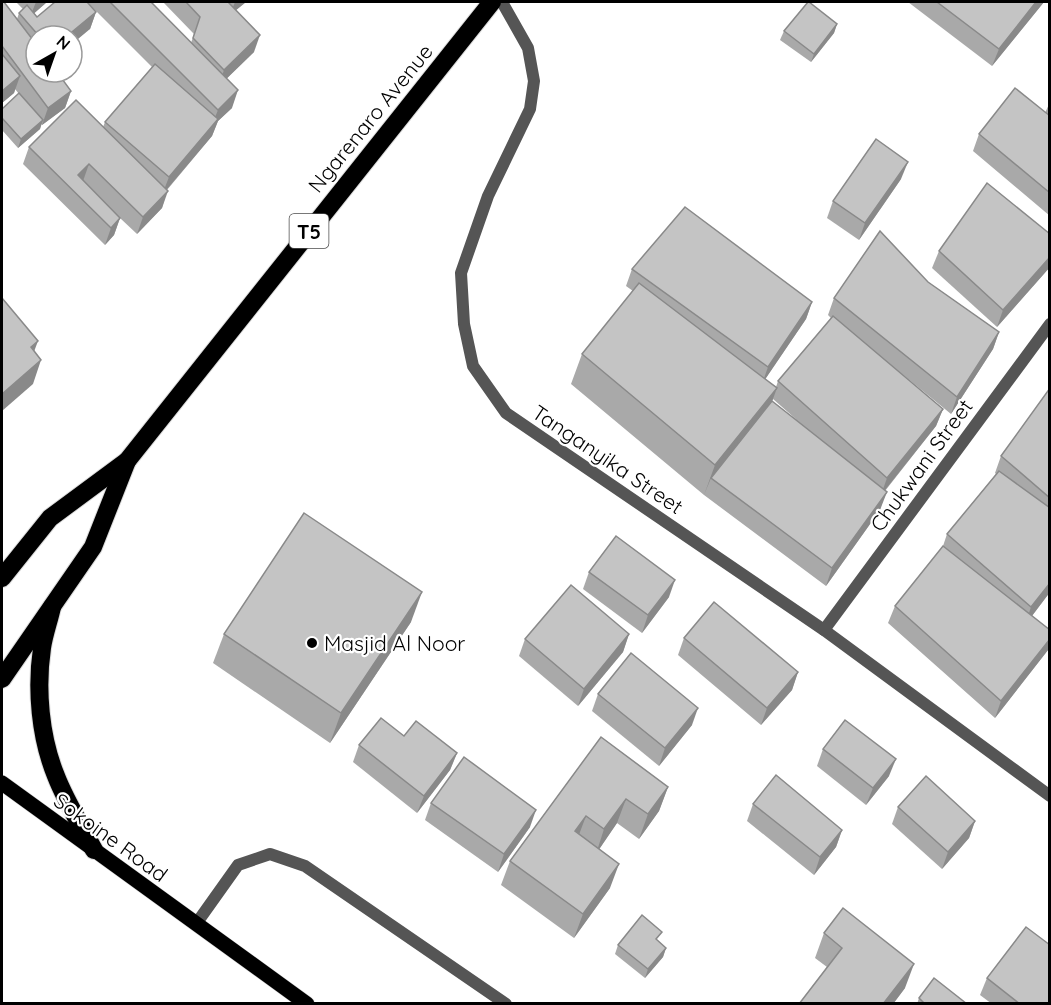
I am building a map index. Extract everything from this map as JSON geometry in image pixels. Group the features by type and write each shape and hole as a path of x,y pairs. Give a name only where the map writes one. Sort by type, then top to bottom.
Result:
{"highway":[{"name":"Ngarenaro Avenue","path":"127,461 492,2"},
{"name":"T5","path":"2,578 50,518 127,461"},
{"name":"T5","path":"2,679 93,547 127,461"},
{"path":"52,607 42,648 40,690 44,733 55,774 72,812 94,850"}],"main road":[{"name":"Sokoine Road","path":"2,783 306,1004"}],"street":[{"name":"Tanganyika Street","path":"502,2 528,48 534,81 530,109 488,196 461,273 464,324 473,366 506,413 824,630 1050,796"},
{"name":"Chukwani Street","path":"824,630 1050,324"},
{"path":"196,924 238,865 270,854 304,866 506,1004"}],"building":[{"path":"2,2 4,2 24,28 24,76 2,46"},
{"path":"55,2 87,2 96,12 82,24 29,24 19,13 27,5 37,17"},
{"path":"110,2 151,2 238,90 218,110"},
{"path":"186,2 228,2 260,35 224,70 193,38 200,17"},
{"path":"808,2 837,24 814,54 784,31"},
{"path":"937,2 1036,2 999,49"},
{"path":"2,54 20,76 2,91"},
{"path":"155,64 218,119 169,177 105,122"},
{"path":"30,84 66,84 71,91 48,108"},
{"path":"1015,88 1050,116 1050,193 979,134"},
{"path":"19,93 43,120 21,139 2,118 2,109"},
{"path":"76,100 168,191 143,217 89,164 78,175 120,218 111,228 29,147"},
{"path":"876,139 908,162 865,223 833,201"},
{"path":"987,183 1050,234 1050,257 1003,310 939,251"},
{"path":"685,207 812,302 768,367 632,269"},
{"path":"880,231 928,282 999,332 957,397 834,298"},
{"path":"639,283 777,388 715,465 582,354"},
{"path":"2,298 38,341 31,347 41,360 2,394"},
{"path":"833,316 943,409 887,478 778,381"},
{"path":"1050,388 1050,498 1001,456"},
{"path":"772,401 887,492 832,568 711,478"},
{"path":"999,471 1050,508 1050,583 1031,607 947,534"},
{"name":"Masjid Al Noor","path":"304,513 422,592 341,713 224,634"},
{"path":"616,536 675,580 648,615 589,572"},
{"path":"943,546 1050,630 1050,639 1001,701 895,606"},
{"path":"571,585 629,634 584,689 525,639"},
{"path":"714,602 798,672 767,708 684,638"},
{"path":"631,653 698,708 665,748 598,694"},
{"path":"381,718 404,736 416,721 457,753 424,796 359,745"},
{"path":"845,720 896,759 873,788 823,749"},
{"path":"601,737 668,787 648,814 626,799 604,829 586,816 575,831 619,864 583,914 510,861"},
{"path":"464,757 536,810 504,854 431,803"},
{"path":"776,775 842,830 820,857 753,804"},
{"path":"926,776 975,821 948,852 898,807"},
{"path":"843,908 914,964 883,1004 799,1004 842,948 824,933"},
{"path":"642,915 662,932 656,939 666,948 648,969 618,945"},
{"path":"1026,927 1050,945 1050,1004 1020,1004 987,978"},
{"path":"934,978 967,1004 925,1004 919,998"}],"place":[{"name":"Masjid Al Noor","path":"312,643"}]}
